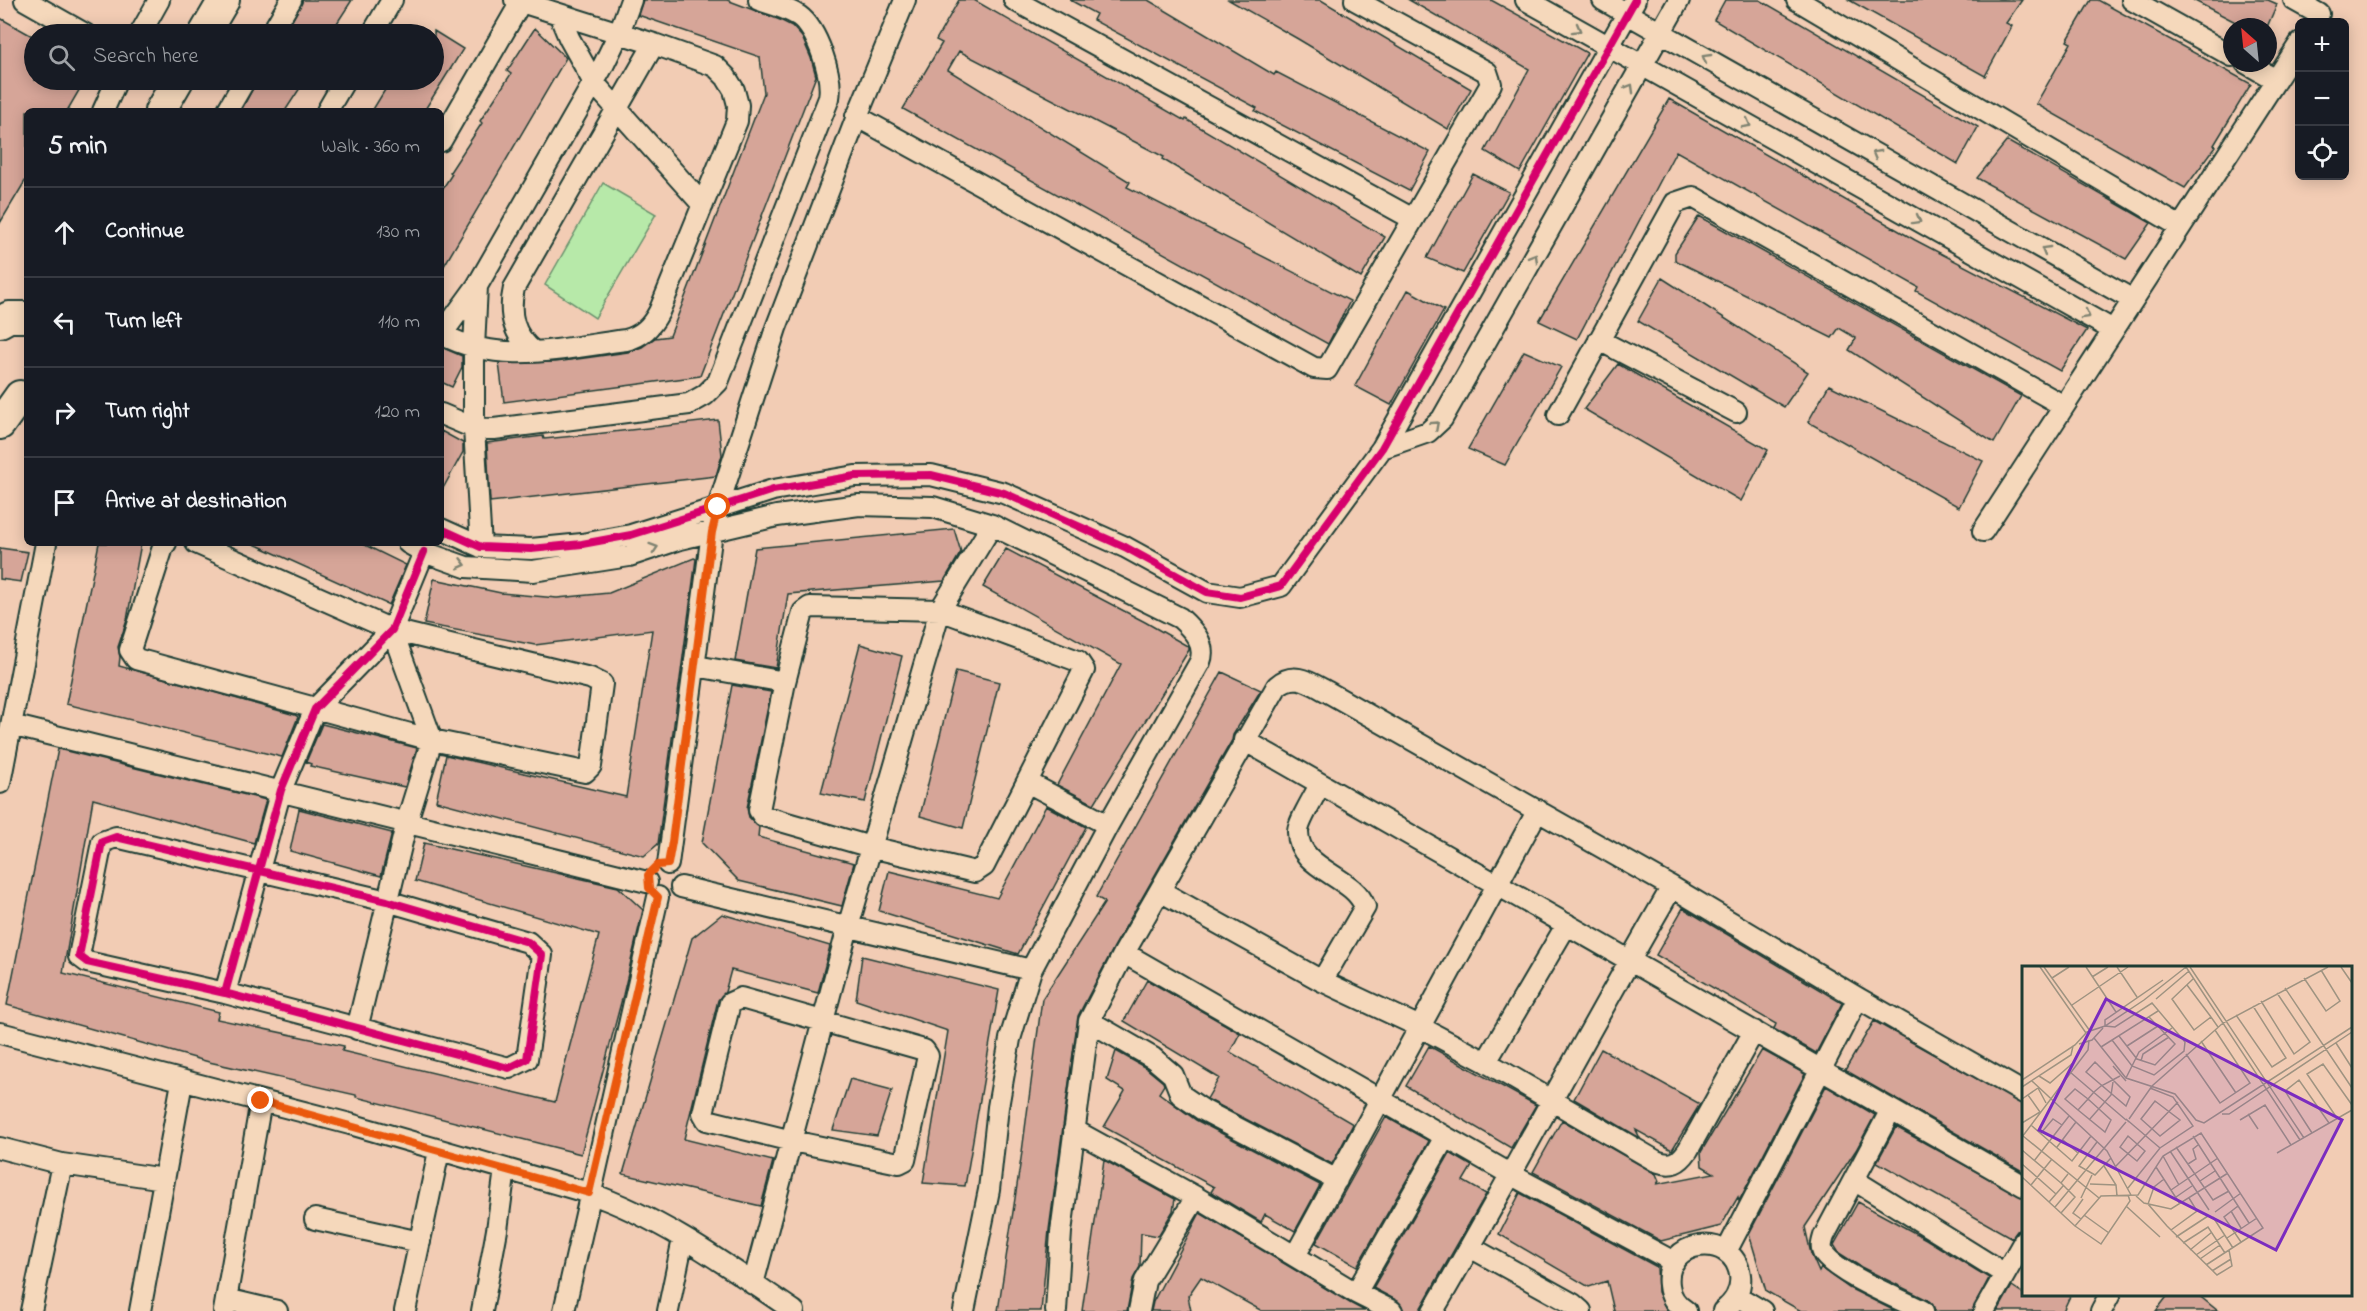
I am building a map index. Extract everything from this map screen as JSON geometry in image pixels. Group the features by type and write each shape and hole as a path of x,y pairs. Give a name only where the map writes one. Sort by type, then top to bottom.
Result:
{"main road":[{"path":"210,24 224,0"},
{"path":"162,108 172,90"},
{"path":"0,424 16,394"}],"street":[{"path":"25,0 67,24"},
{"path":"146,24 159,0"},
{"path":"277,24 291,0"},
{"path":"378,24 392,0"},
{"path":"444,331 477,286 594,82 619,33 632,0"},
{"path":"444,415 474,428 494,429 689,404 705,395 718,382 831,88 827,69 809,26 800,16 789,10 759,0"},
{"path":"668,864 712,532 718,507 776,328 856,116 905,0"},
{"path":"1014,0 1413,219"},
{"path":"856,116 1314,368 1327,369 1491,84 1487,72 1355,0"},
{"path":"1526,0 2113,330"},
{"path":"1603,0 1632,7 1661,33 2133,300"},
{"path":"1382,448 1428,432 1442,419 1679,0"},
{"path":"1797,0 2179,226"},
{"path":"2132,0 2223,51"},
{"path":"2294,0 2320,12"},
{"path":"444,136 518,1 715,66 726,76 734,90 738,105 737,121 659,312 649,328 642,334 626,340 534,352 504,353 474,348 444,335"},
{"path":"444,530 481,547 531,549 582,544 631,535 773,490 855,476 931,476 1004,492 1125,547 1207,592 1240,597 1281,586 1382,448 1632,7"},
{"path":"559,14 569,38 594,82 703,205"},
{"path":"534,352 518,335 513,324 511,312 514,288 654,44"},
{"path":"1983,531 2179,226 2295,52"},
{"path":"2262,72 2276,80"},
{"path":"104,108 112,90"},
{"path":"229,108 239,90"},
{"path":"329,108 339,90"},
{"path":"1558,415 1675,203 1693,197 2064,406"},
{"path":"477,286 474,428 481,547"},
{"path":"1599,340 1736,412"},
{"path":"225,993 281,790 315,709 392,630 416,547 466,567 533,571 629,556 680,539 777,516 859,506 933,507 992,525 1180,618 1196,633 1202,655 1031,970 1011,1039 998,1107 989,1190 964,1311"},
{"path":"753,1284 848,927 940,610 992,525"},
{"path":"0,783 45,546"},
{"path":"163,546 130,650 136,660 432,740 585,772 591,766 602,684 590,678 392,630 203,546"},
{"path":"810,607 940,610 1078,661 1084,670 984,866 975,872 871,847 763,816 759,810 785,682 803,612 810,607"},
{"path":"357,1029 407,821 432,740 392,630"},
{"path":"696,666 785,682"},
{"path":"1056,1311 1061,1232 1089,1021 1124,953 1244,740 1277,686 1284,680 1304,679 1672,887 1858,998 2022,1092"},
{"path":"11,725 407,821 653,890 672,897 681,887 681,874 677,868 668,864 658,865 652,869 653,890 564,1311"},
{"path":"1244,740 2022,1185"},
{"path":"1027,782 1108,825"},
{"path":"1320,784 1298,829 1304,852 1352,889 1362,899 1365,907 1322,981"},
{"path":"1295,1256 1538,810"},
{"path":"116,837 259,871 387,901 528,942 542,955 527,1059 509,1068 225,993 87,962 79,956 102,842 116,837"},
{"path":"681,887 1031,970"},
{"path":"1433,1311 1672,887"},
{"path":"1160,891 1322,981 1420,1027 1486,1062 1666,1165 1682,1159 1688,1150 1754,1031"},
{"path":"1486,1062 1567,924"},
{"path":"1124,953 1510,1174 1674,1262"},
{"path":"741,998 924,1050 928,1056 905,1160 899,1163 792,1141 707,1119 703,1113 730,1004 741,998"},
{"path":"1726,1252 1858,998"},
{"path":"1089,1021 1153,1058 1173,1075 1181,1095 1203,1110 1336,1180"},
{"path":"0,1033 261,1101 589,1193 641,1214 794,1311"},
{"path":"141,1311 182,1082"},
{"path":"261,1101 225,1305 277,1311"},
{"path":"1891,1110 1824,1236 1821,1247 1823,1254 1849,1273 1923,1311"},
{"path":"1074,1130 1196,1197 1356,1293 1392,1311"},
{"path":"1356,1293 1445,1137"},
{"path":"0,1149 62,1164 164,1179"},
{"path":"405,1311 439,1151"},
{"path":"31,1311 62,1164"},
{"path":"482,1311 497,1230 505,1169"},
{"path":"1854,1180 2006,1274"},
{"path":"1139,1311 1145,1281 1196,1197"},
{"path":"315,1219 420,1242"},
{"path":"668,1311 683,1239"},
{"path":"1686,1311 1676,1303 1669,1289 1669,1273 1681,1253 1696,1245 1712,1245 1726,1252 1739,1272 1737,1296 1723,1311"},
{"path":"1984,1311 2022,1245"},
{"path":"1470,1247 1573,1304 1581,1311"},
{"path":"1737,1296 1762,1311"},
{"path":"2101,1311 2109,1296"}],"green space":[{"path":"603,183 656,214 595,318 545,285"}],"building":[{"path":"303,0 352,0 336,24 290,24"},
{"path":"643,0 727,0 780,20 792,26 802,37 816,76 700,376 504,402 499,363 556,362 628,352 642,347 655,338 670,336 764,93 760,57 638,15"},
{"path":"959,0 974,0 1185,121 1186,119 1385,237 1361,278 1162,159 1164,157 959,51 948,70 1130,182 1127,187 1350,301 1328,344 903,109 942,43 936,40"},
{"path":"1070,0 1148,0 1274,75 1276,72 1430,152 1409,191 1255,111 1257,108 1093,20 1096,14"},
{"path":"1229,0 1321,0 1471,89 1448,129"},
{"path":"1409,0 1491,0 1587,53 1520,172 1485,151 1529,69"},
{"path":"1725,0 1760,0 1978,127 1958,164 1714,20"},
{"path":"1849,0 2022,0 2006,23 2012,26 1985,76"},
{"path":"2091,0 2098,0 2223,69 2223,72 2229,72 2251,84 2214,145 2216,146 2185,188 2036,104 2071,43 2067,41"},
{"path":"2193,0 2268,0 2277,4 2271,18 2228,18"},
{"path":"0,18 24,31 24,90 79,90 69,108 24,108 24,183 0,223"},
{"path":"535,28 566,58 444,266 444,186 452,174 450,172 482,123 480,121 511,74 507,71"},
{"path":"444,37 463,49 444,79"},
{"path":"252,90 299,90 287,108 243,108"},
{"path":"385,90 437,90 426,108 374,108"},
{"path":"1669,99 1915,240 2087,330 2060,371 1916,291 1918,287 1676,151 1577,339 1539,321"},
{"path":"2007,141 2151,223 2126,259 1977,178"},
{"path":"1473,174 1509,192 1463,273 1427,258"},
{"path":"1699,216 2021,396 1994,443 1849,350 1856,338 1839,328 1832,338 1675,260 1675,253"},
{"path":"1662,278 1808,372 1784,407 1638,321"},
{"path":"1408,290 1444,310 1391,405 1355,386"},
{"path":"444,348 462,356 462,367 452,387 444,383"},
{"path":"1524,351 1561,367 1505,465 1468,449"},
{"path":"1618,364 1768,450 1741,501 1584,409"},
{"path":"1829,385 1983,461 1959,507 1808,422"},
{"path":"718,420 722,455 716,476 490,502 487,443"},
{"path":"444,433 463,443 463,452 444,487"},
{"path":"954,529 961,552 944,581 788,594 776,668 735,661 755,548"},
{"path":"98,546 140,546 127,620 118,647 119,666 298,717 282,757 66,704"},
{"path":"259,546 367,546 406,565 389,605"},
{"path":"0,548 28,552 21,582 0,579"},
{"path":"1006,549 1189,647 1094,804 1057,785 1121,664 983,587"},
{"path":"696,559 658,844 644,856 436,801 446,755 626,797 652,630 535,645 424,624 434,579 501,593 557,598 609,593"},
{"path":"860,644 902,656 865,802 821,793"},
{"path":"956,671 999,682 963,828 920,816"},
{"path":"1222,672 1261,690 1233,735 1114,947 1078,1016 1049,1230 1041,1311 998,1311 1042,999 1105,902 1096,897"},
{"path":"732,685 771,692 747,808 749,817 759,827 758,837 854,863 842,906 739,881 702,843"},
{"path":"322,724 417,748 405,787 310,766 311,764 306,762"},
{"path":"58,749 266,800 254,843 93,799 63,973 219,1012 217,1019 344,1046 342,1051 555,1102 599,935 415,881 424,843 618,887 643,910 581,1154 356,1097 356,1095 209,1062 7,1005"},
{"path":"1046,806 1086,827 1018,954 879,911 889,871 997,898"},
{"path":"299,809 392,833 381,876 290,851"},
{"path":"1683,908 1842,1003 1816,1053 1774,1029 1776,1024 1656,955"},
{"path":"722,914 830,946 818,993 731,970 725,992 718,1000 684,1139 773,1161 761,1206 623,1174 692,938"},
{"path":"862,956 999,990 965,1186 923,1183 948,1031 856,1000"},
{"path":"1147,980 1240,1033 1230,1052 1353,1124 1332,1164 1207,1099 1219,1078 1124,1021"},
{"path":"1874,1021 2022,1104 2022,1171 1845,1070"},
{"path":"1429,1046 1536,1105 1511,1148 1406,1086"},
{"path":"1601,1049 1700,1104 1672,1150 1636,1130 1640,1138 1574,1099"},
{"path":"1762,1050 1805,1074 1739,1201 1738,1197 1721,1226 1661,1241 1533,1172 1562,1120 1656,1174 1659,1181 1657,1184 1714,1173 1702,1166 1701,1152"},
{"path":"1116,1051 1146,1068 1163,1082 1164,1085 1159,1093 1196,1120 1320,1185 1295,1231 1265,1214 1261,1222 1211,1192 1214,1187 1104,1127 1125,1091 1107,1080"},
{"path":"850,1079 892,1090 877,1136 833,1130"},
{"path":"1826,1086 1875,1115 1856,1150 1805,1227 1811,1254 1819,1272 1821,1268 1849,1288 1895,1311 1801,1311 1766,1291 1749,1234"},
{"path":"1386,1117 1429,1141 1357,1266 1316,1243"},
{"path":"1896,1127 2022,1197 2022,1230 2017,1231 2012,1238 1877,1162"},
{"path":"1450,1153 1472,1166 1463,1181 1486,1194 1419,1311 1404,1311 1398,1301 1373,1288"},
{"path":"1104,1160 1175,1199 1173,1211 1158,1236 1141,1233 1140,1267 1133,1279 1127,1311 1082,1311"},
{"path":"1520,1193 1657,1267 1658,1292 1667,1311 1614,1311 1607,1281 1589,1287 1499,1234"},
{"path":"1858,1202 1926,1239 1989,1278 1972,1311 1935,1311 1928,1300 1861,1267 1839,1253 1834,1245"},
{"path":"1200,1213 1365,1311 1262,1311 1201,1277 1188,1296 1191,1311 1151,1311 1153,1302"},
{"path":"2012,1286 2022,1293 2022,1296 2070,1296 2063,1311 1998,1311"},
{"path":"2167,1296 2199,1296 2218,1311 2156,1311"}],"cycle path":[{"path":"444,530 481,547 531,549 582,544 631,535 773,490 855,476 931,475 1004,493 1125,547 1207,592 1240,597 1281,586 1382,448 1635,0"},
{"path":"225,993 509,1068 527,1059 542,955 528,942 387,901 116,837 102,842 79,956 87,962 225,993 281,790 315,709 392,630 424,552"}],"route":[{"path":"261,1101 350,1124 589,1193 658,897 652,894 649,888 648,875 658,865 668,864 712,532 718,507"}]}
